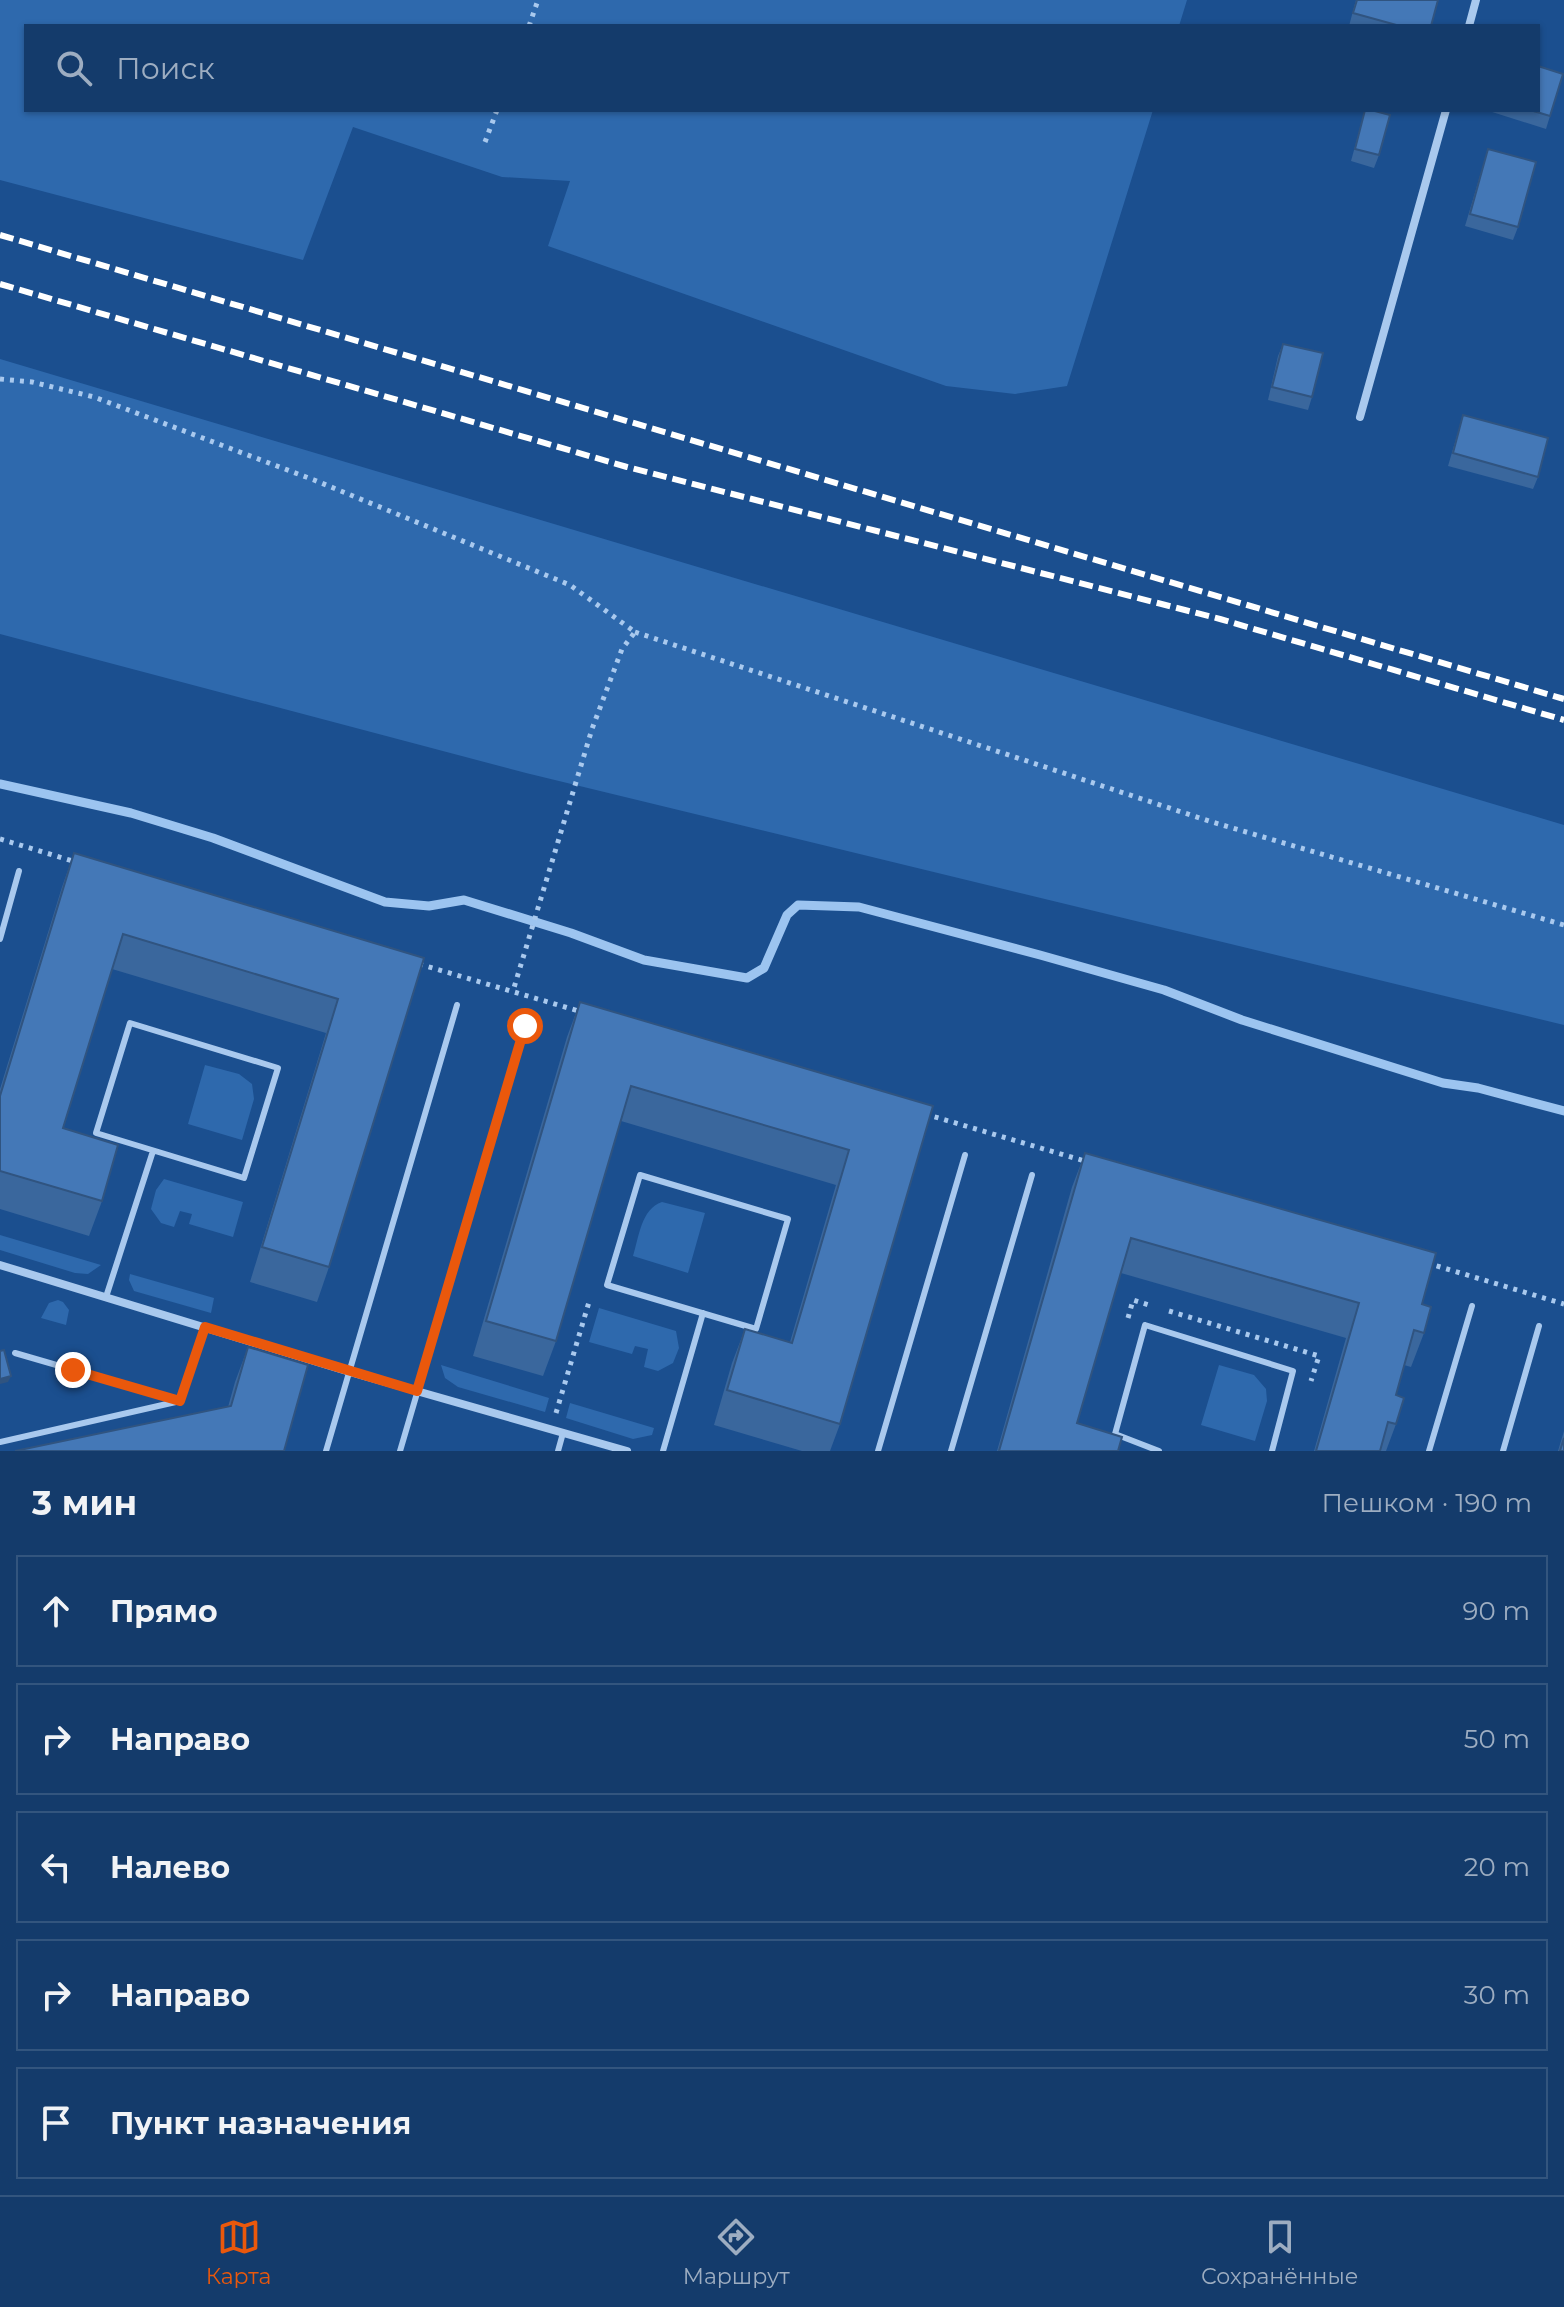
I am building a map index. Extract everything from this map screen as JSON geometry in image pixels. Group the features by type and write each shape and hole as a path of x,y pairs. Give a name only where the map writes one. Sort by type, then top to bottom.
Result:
{"street":[{"path":"1470,24 1476,0"},
{"path":"1360,417 1445,112"},
{"path":"0,1265 350,1372 627,1451"}],"lane":[{"path":"0,939 19,871"},
{"path":"326,1451 457,1005"},
{"path":"130,1023 278,1068 244,1178 153,1151 96,1133 130,1023"},
{"path":"400,1451 525,1026"},
{"path":"106,1297 153,1151"},
{"path":"878,1451 965,1155"},
{"path":"640,1175 788,1219 756,1329 703,1313 607,1285 640,1175"},
{"path":"951,1451 1032,1175"},
{"path":"1429,1451 1472,1306"},
{"path":"663,1451 703,1313"},
{"path":"1159,1451 1115,1434 1145,1325 1293,1371 1272,1451"},
{"path":"1503,1451 1539,1326"},
{"path":"180,1401 205,1327"},
{"path":"15,1353 180,1401"},
{"path":"0,1442 180,1401"},
{"path":"558,1451 563,1433"}],"path":[{"path":"530,24 538,0"},
{"path":"485,142 496,112"},
{"path":"0,379 32,382 94,397 314,480 570,585 635,632 1212,822 1564,925"},
{"path":"513,991 592,729 622,649 635,632"},
{"path":"0,839 91,866"},
{"path":"406,960 593,1016"},
{"path":"910,1110 1102,1167"},
{"path":"1414,1259 1564,1304"},
{"path":"551,1429 589,1302"}],"shaded area":[{"path":"0,0 1187,0 1180,24 24,24 24,112 1152,112 1067,386 1015,394 946,386 548,246 570,181 502,177 353,127 303,260 0,180"},
{"path":"0,359 1564,825 1564,1025 526,773 0,634"},
{"path":"205,1065 239,1074 252,1084 254,1099 242,1140 188,1124"},
{"path":"164,1179 243,1202 233,1237 189,1224 192,1214 180,1211 174,1227 161,1223 151,1209 156,1190"},
{"path":"662,1202 705,1213 688,1273 633,1256 645,1217"},
{"path":"0,1235 101,1265 88,1274 75,1273 0,1250"},
{"path":"130,1274 214,1298 211,1313 134,1291"},
{"path":"58,1300 69,1310 66,1325 41,1318 49,1303"},
{"path":"599,1308 676,1331 679,1348 673,1363 658,1371 644,1367 648,1349 635,1346 632,1354 589,1342"},
{"path":"441,1365 549,1398 545,1412 458,1387 445,1378"},
{"path":"1219,1365 1254,1375 1266,1389 1267,1401 1255,1441 1201,1425"},
{"path":"570,1403 654,1428 652,1435 633,1439 566,1418"}],"building":[{"path":"1357,0 1438,0 1432,24 1393,24 1353,13"},
{"path":"1540,67 1563,74 1550,116 1537,112 1540,112"},
{"path":"1364,112 1390,115 1379,155 1355,149"},
{"path":"1488,149 1536,162 1518,227 1470,214"},
{"path":"1283,344 1323,353 1312,397 1272,387"},
{"path":"1463,415 1548,438 1538,477 1453,453"},
{"path":"74,853 424,958 329,1267 262,1247 338,999 123,934 63,1128 118,1145 102,1201 0,1171 0,1096"},
{"path":"580,1002 933,1106 840,1424 727,1390 745,1329 792,1343 849,1150 631,1086 556,1341 486,1321"},
{"path":"1085,1153 1436,1253 1422,1304 1431,1307 1424,1333 1414,1330 1396,1395 1404,1398 1396,1424 1388,1422 1380,1451 1316,1451 1359,1303 1131,1238 1077,1423 1122,1437 1118,1451 999,1451"},
{"path":"248,1347 308,1365 284,1451 15,1451 231,1406"},
{"path":"4,1350 11,1376 0,1379 0,1351"}],"waterway":[{"path":"0,784 131,813 213,838 385,902 429,906 464,900 571,933 644,960 747,978 764,968 787,915 798,905 859,907 1164,990 1242,1020 1443,1083 1478,1088 1564,1111"}],"railway":[{"path":"0,235 1564,699"},
{"path":"0,284 627,467 1220,619 1564,720"}],"route":[{"path":"73,1370 180,1401 205,1327 417,1391 525,1026"}]}
